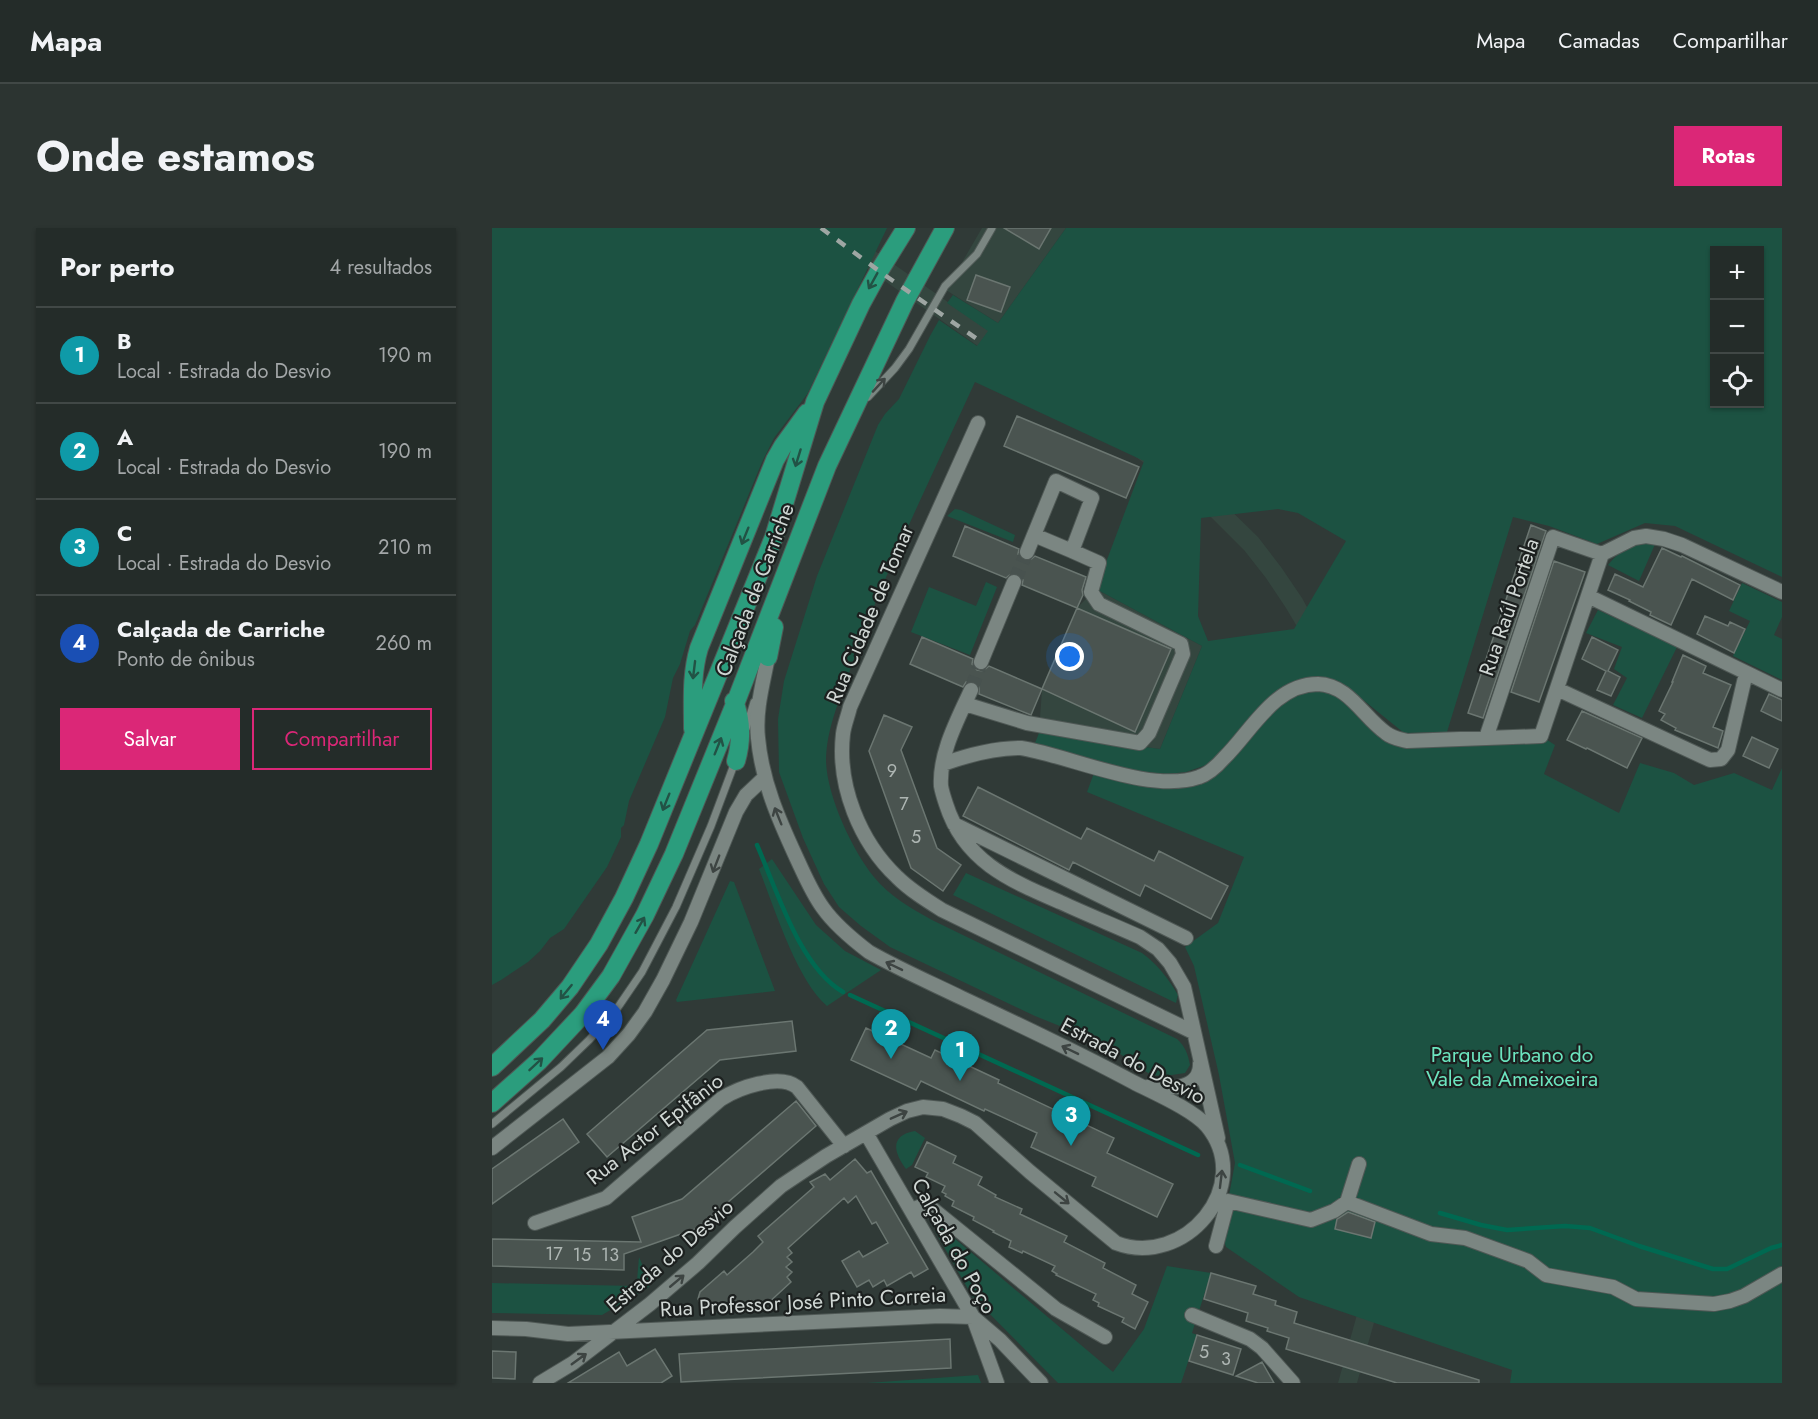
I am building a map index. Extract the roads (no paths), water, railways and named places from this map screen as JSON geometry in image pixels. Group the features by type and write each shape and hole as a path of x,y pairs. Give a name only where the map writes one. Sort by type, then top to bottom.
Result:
{"highway":[{"name":"Calçada de Carriche","path":"492,1067 549,1012 570,987 599,944 624,898 649,844 774,537 815,402 861,304 906,228"},
{"name":"Calçada de Carriche","path":"492,1103 539,1061 583,1014 611,976 645,915 674,854 843,431 905,301 945,228"},
{"path":"688,748 693,728 692,693 696,659 775,460 815,402"},
{"path":"768,657 778,609 799,539"},
{"path":"713,615 709,633 711,650 739,715 741,731 736,761"}],"street":[{"name":"Rua Cidade de Tomar","path":"978,423 850,707 843,734 843,766 853,809 865,835 879,857 897,877 919,895 942,910 1193,1032"},
{"path":"1027,552 1056,482 1092,498 1072,551"},
{"path":"965,704 1027,723 1140,743 1149,733 1183,654 1181,644 1099,604 1091,592 1099,562 1034,535"},
{"path":"943,764 969,755 1021,748 1133,777 1158,781 1198,777 1216,767 1269,706 1285,694 1300,687 1317,684 1332,686 1345,693 1392,738 1407,741 1541,736 1602,554 1634,538 1646,536 1664,539 1682,545 1782,592"},
{"name":"Rua Raúl Portela","path":"1486,738 1553,537 1602,554"},
{"path":"981,662 1014,582"},
{"path":"1588,596 1782,690"},
{"name":"Estrada do Desvio","path":"540,1383 573,1363 615,1332 698,1263 781,1186 826,1156 907,1111 923,1107 943,1109 975,1123 1116,1243 1127,1247 1157,1248 1175,1242 1191,1232 1205,1218 1220,1192 1223,1157 1206,1125 1190,1113 1085,1057 868,952 853,940 822,907 784,830 764,778 758,736 760,697 768,657"},
{"path":"1557,689 1710,760 1721,759 1728,750 1746,673"},
{"path":"970,690 943,764 941,788 954,824 965,842 989,866 1017,883 1140,937 1158,949 1170,963 1184,987 1223,1157"},
{"path":"492,1148 608,1057 629,1034 645,1012 663,980 691,922 736,812 746,795 764,778"},
{"path":"954,824 1186,938"},
{"path":"1141,1086 1167,1088 1183,1086 1196,1079 1199,1074 1199,1058"},
{"name":"Rua Actor Epifânio","path":"535,1223 606,1198 721,1099 746,1088 780,1080 792,1083 844,1146"},
{"name":"Calçada do Poço","path":"866,1133 973,1317 997,1383"},
{"path":"1216,1246 1228,1201 1311,1220 1347,1203 1359,1164"},
{"path":"1347,1203 1431,1234 1465,1238 1528,1261 1546,1275 1613,1287 1636,1299 1722,1303 1744,1296 1782,1274"},
{"path":"911,1210 924,1205 930,1207 1056,1309 1105,1337"},
{"path":"1191,1315 1250,1339 1262,1348 1293,1383"},
{"name":"Rua Professor José Pinto Correia","path":"492,1328 568,1334 928,1317 973,1317"},
{"path":"973,1317 1000,1340 1041,1383"}],"lane":[{"path":"843,431 909,349 945,286 977,254 992,228"},
{"path":"492,1124 561,1067 589,1040 614,1013 642,972 676,907 711,826 736,761 768,657"}],"waterway":[{"path":"757,845 781,904 802,946 827,980 843,992"},
{"path":"850,995 1198,1155"},
{"path":"1240,1165 1310,1191"},
{"path":"1440,1213 1507,1230 1565,1226 1590,1228 1713,1269 1727,1269 1782,1245"}],"tunnel":[{"path":"1014,582 1027,552"},
{"path":"971,690 981,662"}],"railway":[{"path":"821,228 980,341"}],"place":[{"name":"Calçada de Carriche","path":"603,1050"},
{"name":"A","path":"891,1059"},
{"name":"B","path":"960,1081"},
{"name":"C","path":"1071,1146"}],"park label":[{"name":"Parque Urbano do Vale da Ameixoeira","path":"1512,1067"}]}
